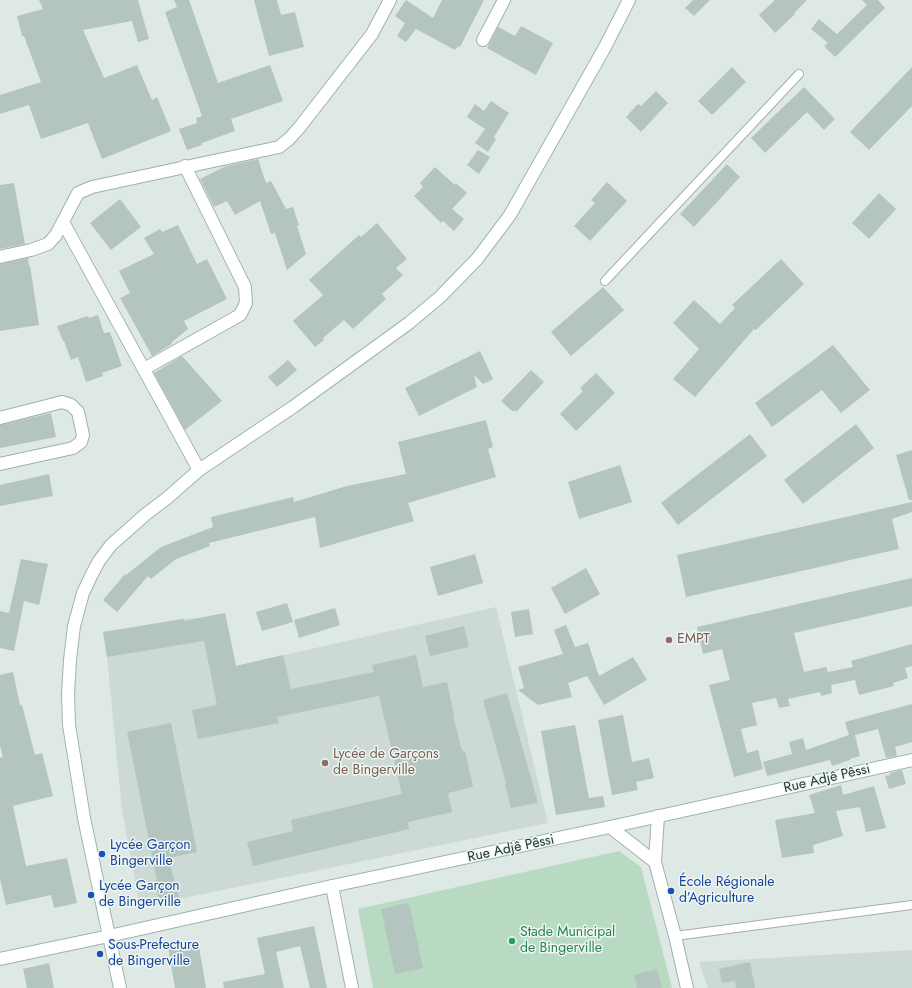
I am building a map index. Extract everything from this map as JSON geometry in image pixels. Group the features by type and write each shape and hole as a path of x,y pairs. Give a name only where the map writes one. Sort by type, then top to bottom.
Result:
{"street":[{"path":"0,257 31,250 48,244 56,235 78,193 92,187 185,166 271,150 284,144 299,128 372,34 390,0"},
{"path":"483,40 504,0"},
{"path":"120,988 84,818 69,725 68,694 74,626 83,593 99,561 126,531 199,470 293,407 409,323 440,297 477,259 510,215 615,29 629,0"},
{"path":"144,369 240,315 246,303 245,287 185,166"},
{"path":"63,222 199,470"},
{"path":"0,418 62,402 71,404 78,412 83,435 81,442 73,448 0,464"},
{"name":"Rue Adjê Pêssi","path":"0,959 912,760"},
{"path":"658,816 655,862 687,988"},
{"path":"610,827 655,862"},
{"path":"332,886 352,988"}],"lane":[{"path":"605,281 799,74"},
{"path":"675,936 912,906"}],"shaded area":[{"name":"Lycée de Garçons de Bingerville","path":"496,607 548,823 140,907 122,810 107,657 103,632 225,613 236,666"},
{"path":"912,950 912,988 708,988 699,962"}],"green space":[{"name":"Stade Municipal de Bingerville","path":"619,851 641,867 672,988 373,988 358,909"}],"building":[{"path":"39,0 138,0 149,39 138,42 132,21 83,30 104,78 137,65 152,100 157,97 171,131 102,159 88,123 41,139 29,105 0,114 0,95 41,82 24,36 22,36 17,16 43,9"},
{"path":"174,0 189,0 218,83 270,65 283,101 231,119 235,131 187,150 179,129 197,123 196,118 202,116 165,12 177,7"},
{"path":"254,0 277,0 281,15 295,12 304,47 269,56"},
{"path":"406,0 433,18 442,0 484,0 460,47 458,46 455,50 416,29 406,42 397,36 405,23 395,16"},
{"path":"693,0 710,0 694,16 685,8"},
{"path":"775,0 807,0 775,33 759,15"},
{"path":"862,0 878,0 885,8 835,57 824,46 828,43 811,29 819,19 837,34 867,5"},
{"path":"521,26 553,43 536,75 487,48 498,27 515,36"},
{"path":"732,67 746,82 712,115 698,101"},
{"path":"912,67 912,106 869,150 850,132"},
{"path":"804,87 835,119 824,130 807,112 765,153 751,138"},
{"path":"656,91 668,103 641,132 626,117 638,104 641,106"},
{"path":"491,101 509,113 494,137 496,139 488,152 475,143 485,129 467,117 475,104 484,111"},
{"path":"478,150 490,157 479,174 467,165"},
{"path":"258,159 266,183 271,181 286,209 293,207 299,225 297,226 306,254 287,270 275,233 271,234 260,201 235,215 227,201 214,207 200,179 226,166"},
{"path":"727,164 740,177 694,227 680,214"},
{"path":"435,167 455,185 456,183 467,193 452,209 464,219 454,231 443,221 441,223 414,196 423,187 420,183"},
{"path":"607,182 627,201 590,241 574,226 595,203 591,200"},
{"path":"14,183 25,244 0,249 0,185"},
{"path":"879,193 896,209 869,239 852,223"},
{"path":"120,199 141,227 111,250 90,223"},
{"path":"377,223 407,259 396,268 403,275 382,294 386,299 353,329 344,320 315,347 293,321 323,295 309,280 359,235 361,237"},
{"path":"178,225 197,264 207,259 227,299 184,321 188,329 171,343 172,344 152,356 120,298 130,293 119,271 154,254 144,238 160,229 162,232"},
{"path":"28,258 39,325 0,331 0,264"},
{"path":"781,259 804,284 756,330 754,329 695,397 673,379 699,349 673,323 694,300 720,324 735,308 732,305"},
{"path":"603,287 624,310 571,356 551,332"},
{"path":"98,315 104,333 110,332 122,366 102,373 103,376 86,382 78,357 71,360 57,326 88,316 89,318"},
{"path":"833,345 870,390 841,413 822,390 772,427 755,403"},
{"path":"480,351 493,379 483,384 474,375 477,387 419,416 405,388"},
{"path":"182,356 222,401 185,430 154,373"},
{"path":"288,360 297,370 277,387 268,377"},
{"path":"531,370 544,382 517,411 512,411 501,401"},
{"path":"596,373 615,393 576,431 560,414 583,391 580,388"},
{"path":"51,413 56,437 0,448 0,425"},
{"path":"486,420 493,447 488,449 496,477 408,503 414,521 320,548 315,517 209,543 210,546 176,559 151,579 148,576 117,612 103,600 125,574 126,575 161,547 213,527 211,517 293,497 294,502 347,486 406,474 398,442"},
{"path":"856,424 874,448 803,504 784,480"},
{"path":"750,434 767,456 678,525 661,503"},
{"path":"912,450 912,500 909,500 896,455"},
{"path":"620,465 632,502 579,519 568,482"},
{"path":"49,474 53,496 0,506 0,485"},
{"path":"912,502 912,512 892,519 899,549 686,597 677,555"},
{"path":"475,554 483,583 438,596 430,567"},
{"path":"21,559 48,564 39,605 24,601 14,651 0,648 0,611 9,613"},
{"path":"586,568 600,594 565,614 551,588"},
{"path":"912,578 912,606 794,633 804,672 826,667 828,672 853,667 851,661 912,644 912,666 905,668 908,678 893,683 894,686 859,695 855,680 831,685 832,693 821,696 820,692 788,699 790,706 779,708 776,698 752,703 757,725 741,729 747,753 758,750 763,769 734,777 709,685 730,680 722,649 703,654 697,627"},
{"path":"287,603 293,622 262,631 256,612"},
{"path":"335,608 340,625 299,638 294,620"},
{"path":"529,609 533,634 515,637 511,612"},
{"path":"225,613 236,666 283,655 291,689 374,672 372,665 416,655 423,687 447,682 453,715 462,751 465,751 473,787 448,793 452,812 408,822 409,829 253,866 247,842 293,831 291,820 402,794 379,696 277,717 279,723 198,739 192,710 217,705 204,641 107,657 103,632 183,619 184,621"},
{"path":"566,625 575,647 588,643 599,676 633,657 647,680 604,705 587,676 568,683 572,697 538,705 518,690 524,688 518,667 563,654 554,630"},
{"path":"464,626 469,647 430,656 425,636"},
{"path":"13,672 20,705 22,705 35,755 42,753 53,796 13,806 26,866 67,858 77,903 54,908 51,895 6,905 0,879 0,758 3,757 0,746 0,675"},
{"path":"507,693 538,803 511,808 506,783 483,700"},
{"path":"912,704 912,742 895,747 897,756 886,758 878,729 855,735 860,756 832,766 830,760 767,776 763,762 792,754 789,742 803,738 806,750 849,735 845,722"},
{"path":"623,715 632,762 649,758 654,778 636,782 638,790 612,795 598,720"},
{"path":"171,723 197,852 168,858 179,897 160,902 154,881 157,880 127,732"},
{"path":"575,725 589,798 603,796 605,807 556,815 541,731"},
{"path":"902,770 906,784 889,789 885,776"},
{"path":"841,785 843,795 874,786 886,828 866,832 860,807 836,811 843,836 813,845 814,853 782,858 775,820 815,813 809,795"},
{"path":"409,903 423,968 395,974 381,909"},
{"path":"314,926 327,988 310,988 300,946 276,952 284,988 224,988 223,982 265,974 257,938"},
{"path":"198,941 206,988 175,988 168,947"},
{"path":"750,962 755,988 736,988 735,981 722,983 719,969"},
{"path":"49,963 54,988 27,988 23,969"},
{"path":"657,969 662,988 637,988 634,975"}],"place":[{"name":"EMPT","path":"669,640"},
{"name":"Lycée de Garçons de Bingerville","path":"325,763"},
{"name":"Lycée Garçon Bingerville","path":"102,854"},
{"name":"École Régionale d’Agriculture","path":"671,891"},
{"name":"Lycée Garçon de Bingerville","path":"91,895"},
{"name":"Stade Municipal de Bingerville","path":"512,941"},
{"name":"Sous-Prefecture de Bingerville","path":"100,954"}]}
